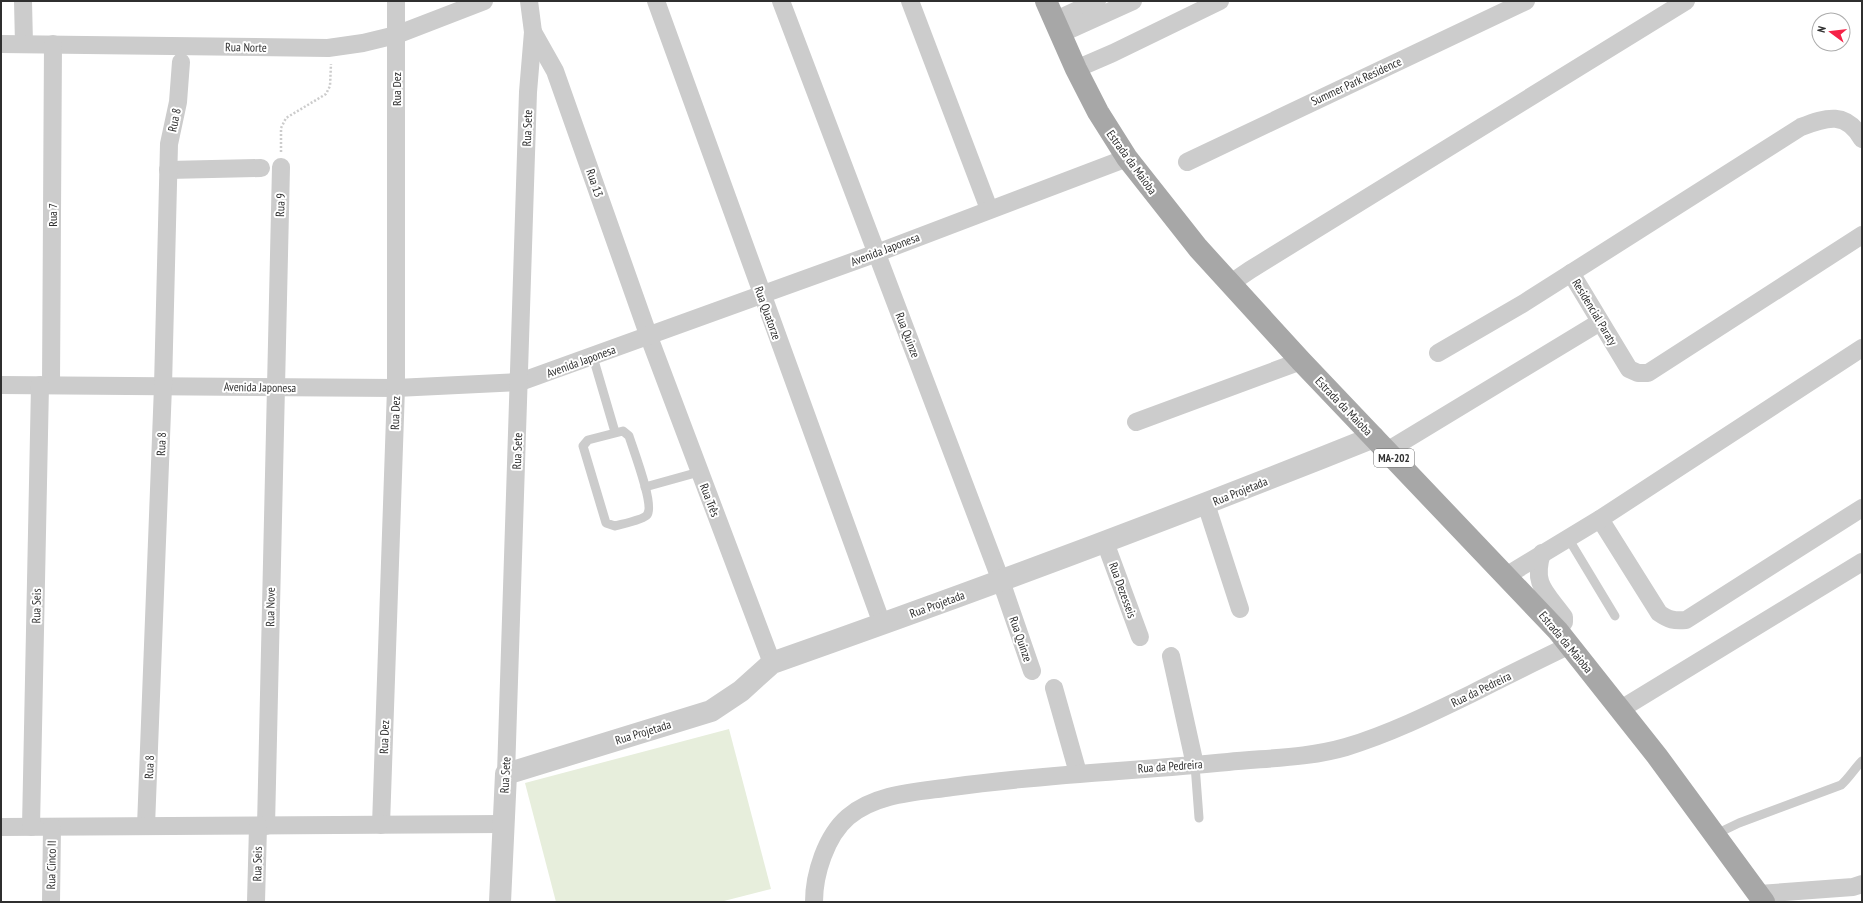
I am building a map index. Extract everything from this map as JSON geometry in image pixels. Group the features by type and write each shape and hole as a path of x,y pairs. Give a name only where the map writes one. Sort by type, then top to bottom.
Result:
{"main road":[{"name":"Estrada da Maioba","path":"1046,1 1076,69 1098,112 1127,158 1198,248 1301,361 1564,638 1621,709 1762,898"}],"street":[{"path":"23,1 24,44"},
{"name":"Rua Dez","path":"381,825 396,388 396,1"},
{"name":"Rua Norte","path":"1,44 328,48 363,43 396,35 484,1"},
{"name":"Rua Sete","path":"500,902 520,382 528,92 533,32 529,1"},
{"name":"Rua Quatorze","path":"656,1 761,294 882,624"},
{"name":"Rua Quinze","path":"781,1 1001,581 1032,671"},
{"path":"910,1 989,209"},
{"path":"1057,28 1133,1"},
{"path":"1076,69 1113,53 1220,1"},
{"name":"Summer Park Residence","path":"1187,162 1526,1"},
{"path":"1231,283 1686,1"},
{"path":"1057,28 1093,3"},
{"name":"Rua 13","path":"533,32 556,71 649,337"},
{"name":"Rua 7","path":"46,385 53,44"},
{"name":"Rua 8","path":"146,826 163,386 169,144 178,102 181,62"},
{"name":"Residencial Paraty","path":"1862,139 1850,124 1834,118 1822,119 1801,127 1571,273 1628,369 1638,373 1648,373 1862,235"},
{"name":"Avenida Japonesa","path":"1,385 396,388 520,382 649,337 761,294 877,253 989,209 1127,158"},
{"name":"Rua 9","path":"275,388 281,166"},
{"path":"168,170 260,168"},
{"path":"1438,353 1571,273"},
{"path":"1380,444 1600,322"},
{"name":"Rua Três","path":"649,337 772,663"},
{"path":"1506,576 1600,518 1862,348"},
{"path":"1136,422 1301,361"},
{"name":"Rua Seis","path":"31,827 46,385"},
{"name":"Rua Nove","path":"262,826 275,388"},
{"name":"Rua Projetada","path":"506,774 711,711 741,691 772,663 1001,581 1206,504 1380,444"},
{"path":"1206,504 1240,608"},
{"path":"1600,518 1659,613 1674,621 1686,620 1862,508"},
{"name":"Rua Dezesseis","path":"1105,542 1140,637"},
{"path":"1542,553 1538,566 1538,578 1564,617 1564,638"},
{"path":"1621,709 1862,562"},
{"name":"Rua da Pedreira","path":"814,902 814,888 822,856 832,838 847,818 868,804 893,796 989,782 1078,773 1195,765 1312,754 1345,747 1410,724 1564,638"},
{"path":"1171,656 1195,765"},
{"path":"1054,688 1078,773"},
{"path":"1,827 502,824"},
{"name":"Rua Seis","path":"256,902 262,826"},
{"name":"Rua Cinco II","path":"51,902 52,827"},
{"path":"1762,898 1859,887"}],"lane":[{"path":"593,357 614,432"},
{"path":"623,431 629,436 645,487 650,509 648,514 644,517 615,526 606,523 583,446 588,440 614,432 623,431"},
{"path":"645,487 699,472"},
{"path":"1568,538 1615,616"},
{"path":"1714,835 1739,823 1841,785 1847,780 1853,770 1862,761"},
{"path":"1195,765 1199,818"}],"path":[{"path":"281,166 282,123 286,118 326,94 329,90 332,72 328,48"}],"green space":[{"path":"729,729 771,889 720,902 556,902 525,783"}]}
